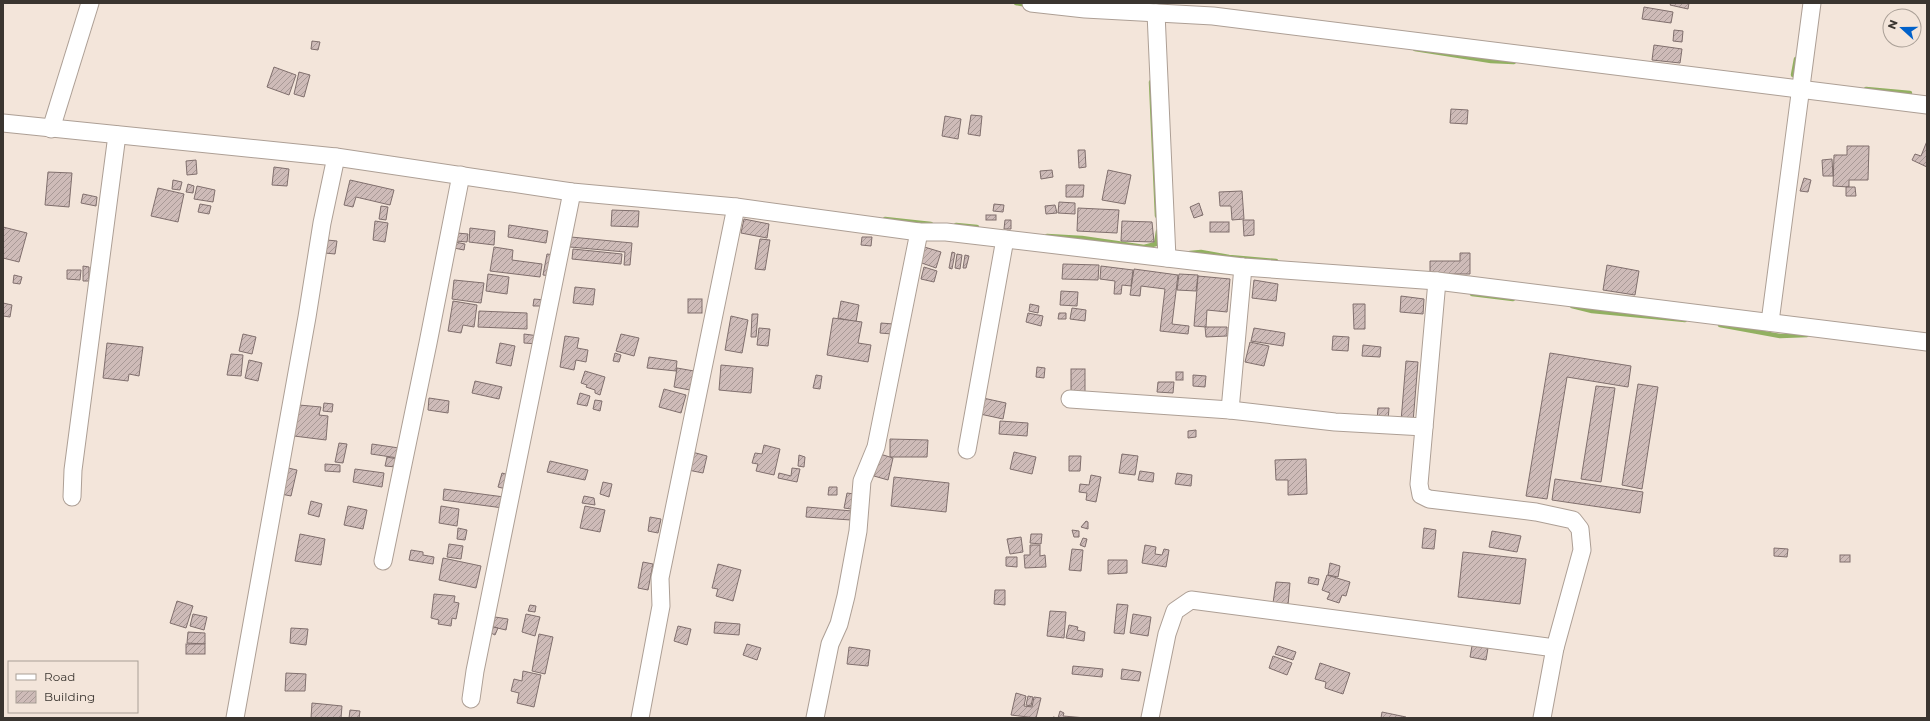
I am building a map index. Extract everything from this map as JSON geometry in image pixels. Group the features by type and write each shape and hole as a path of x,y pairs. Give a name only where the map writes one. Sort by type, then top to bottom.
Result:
{"street":[{"path":"51,129 90,3"},
{"path":"1031,3 1213,16 1612,65 1799,90 1927,104"},
{"path":"1770,322 1799,90 1812,3"},
{"path":"1156,13 1167,258"},
{"path":"3,122 51,129 336,156 572,192 736,207 919,232 946,232 1243,267 1438,282 1927,342"},
{"path":"72,497 74,470 117,135"},
{"path":"235,718 307,317 322,223 336,156"},
{"path":"383,561 461,175"},
{"path":"471,699 475,671 572,192"},
{"path":"640,718 661,606 660,578 736,207"},
{"path":"815,718 830,644 839,624 846,596 858,531 862,480 876,447 919,232"},
{"path":"967,450 1005,239"},
{"path":"1230,410 1243,267"},
{"path":"1438,282 1419,484 1422,495 1429,499 1551,515 1573,520 1580,529 1582,550 1555,648 1542,718"},
{"path":"1070,399 1230,410 1335,422 1424,427"},
{"path":"1150,718 1167,634 1175,611 1190,600 1555,648"}],"building":[{"path":"1671,3 1689,3 1688,9 1670,5"},
{"path":"1644,7 1673,12 1671,23 1642,19"},
{"path":"1674,30 1683,31 1682,42 1673,41"},
{"path":"312,41 320,42 318,50 311,49"},
{"path":"1654,45 1682,49 1680,63 1652,60"},
{"path":"274,67 296,75 289,95 267,87"},
{"path":"299,72 310,75 304,97 294,94"},
{"path":"1451,109 1468,110 1467,124 1450,123"},
{"path":"971,115 982,116 980,136 968,134"},
{"path":"945,116 961,119 958,139 942,136"},
{"path":"1927,141 1927,167 1912,160 1915,154 1921,156"},
{"path":"1847,146 1869,146 1868,180 1849,180 1849,187 1833,186 1834,155 1847,155"},
{"path":"1078,150 1085,150 1086,167 1079,168"},
{"path":"1832,159 1833,176 1823,176 1822,160"},
{"path":"196,160 197,174 187,175 186,161"},
{"path":"274,167 289,169 287,186 272,185"},
{"path":"1052,170 1053,177 1041,179 1040,171"},
{"path":"1108,170 1131,175 1125,204 1102,200"},
{"path":"48,172 72,173 69,207 45,205"},
{"path":"1804,178 1811,180 1808,192 1800,191"},
{"path":"173,180 182,182 180,190 172,189"},
{"path":"350,180 394,190 390,205 356,197 353,207 344,205"},
{"path":"188,184 194,186 193,193 186,192"},
{"path":"1066,185 1084,185 1083,197 1066,197"},
{"path":"197,186 215,190 213,202 194,199"},
{"path":"1846,187 1855,187 1856,196 1846,196"},
{"path":"158,188 184,194 178,222 151,216"},
{"path":"1242,191 1244,219 1232,220 1231,206 1220,206 1219,192"},
{"path":"83,194 97,197 96,206 81,203"},
{"path":"1059,202 1075,203 1075,214 1058,213"},
{"path":"1199,203 1203,215 1194,218 1190,207"},
{"path":"200,204 211,206 209,214 198,212"},
{"path":"994,204 1004,205 1003,212 993,211"},
{"path":"1055,205 1057,213 1046,214 1045,206"},
{"path":"381,206 388,207 386,220 379,219"},
{"path":"1078,208 1119,210 1117,233 1077,231"},
{"path":"612,210 639,211 638,227 611,226"},
{"path":"986,215 996,215 996,220 986,220"},
{"path":"744,219 769,224 767,238 741,233"},
{"path":"1005,220 1011,220 1011,229 1004,229"},
{"path":"1243,220 1254,220 1254,235 1244,236"},
{"path":"375,221 388,223 385,242 373,240"},
{"path":"1122,221 1152,222 1154,242 1121,241"},
{"path":"1210,222 1229,222 1229,232 1210,232"},
{"path":"509,225 548,231 546,243 508,237"},
{"path":"3,227 27,233 19,262 3,258"},
{"path":"470,228 495,231 494,245 469,242"},
{"path":"457,233 468,234 467,242 456,241"},
{"path":"571,237 632,243 630,265 624,265 625,252 570,247"},
{"path":"862,237 872,237 871,246 861,245"},
{"path":"760,239 770,240 765,270 755,269"},
{"path":"327,240 337,241 335,254 325,253"},
{"path":"455,242 465,244 464,250 454,248"},
{"path":"921,246 941,252 936,268 916,261"},
{"path":"494,247 513,250 512,260 542,264 540,277 490,271"},
{"path":"573,249 622,254 621,264 572,259"},
{"path":"952,252 955,253 952,269 949,268"},
{"path":"1460,253 1470,253 1470,274 1430,274 1430,261 1460,261"},
{"path":"547,254 555,255 551,276 543,275"},
{"path":"957,254 962,255 960,269 955,268"},
{"path":"965,255 969,256 966,268 963,268"},
{"path":"1063,264 1099,265 1098,280 1062,279"},
{"path":"1607,265 1639,271 1635,295 1603,290"},
{"path":"83,266 89,267 89,281 83,281"},
{"path":"1101,266 1133,270 1131,286 1122,285 1121,294 1114,294 1115,281 1100,279"},
{"path":"924,267 937,271 934,282 921,279"},
{"path":"1134,269 1178,275 1172,324 1189,326 1188,334 1160,331 1165,289 1141,286 1140,296 1130,295"},
{"path":"67,270 81,270 80,280 67,279"},
{"path":"488,274 509,277 507,294 486,291"},
{"path":"1179,274 1198,275 1196,291 1177,290"},
{"path":"14,275 22,277 20,284 13,283"},
{"path":"1198,276 1230,279 1227,312 1207,310 1206,327 1194,326"},
{"path":"454,280 484,283 481,303 452,299"},
{"path":"1254,280 1278,284 1276,301 1252,298"},
{"path":"575,287 595,289 593,305 573,303"},
{"path":"1061,291 1078,292 1077,306 1060,305"},
{"path":"1401,296 1424,299 1423,314 1400,312"},
{"path":"534,299 545,300 544,312 539,312 540,306 533,306"},
{"path":"688,299 702,299 702,313 688,313"},
{"path":"453,301 477,305 474,327 463,325 461,333 448,331"},
{"path":"841,301 859,305 856,322 838,318"},
{"path":"3,303 12,305 10,317 3,316"},
{"path":"1030,304 1039,306 1038,313 1029,311"},
{"path":"1353,304 1365,304 1365,329 1354,329"},
{"path":"1072,308 1086,310 1085,321 1070,319"},
{"path":"479,311 527,313 527,329 478,327"},
{"path":"1028,313 1043,316 1041,326 1026,322"},
{"path":"1059,313 1066,313 1066,319 1058,319"},
{"path":"752,314 758,314 756,337 751,337"},
{"path":"731,316 748,320 742,353 725,350"},
{"path":"833,318 862,322 858,343 871,345 868,362 827,355"},
{"path":"881,323 893,324 892,334 880,333"},
{"path":"1205,327 1227,327 1227,336 1206,337"},
{"path":"759,328 770,329 768,346 757,345"},
{"path":"1254,328 1285,333 1283,346 1251,341"},
{"path":"243,334 256,337 252,354 239,351"},
{"path":"524,334 539,336 538,344 524,343"},
{"path":"621,334 639,338 634,356 616,351"},
{"path":"565,336 579,338 577,348 588,350 586,362 576,360 574,370 560,367"},
{"path":"1333,336 1349,337 1348,351 1332,350"},
{"path":"1250,342 1269,346 1264,366 1245,362"},
{"path":"107,343 143,347 139,376 129,374 128,381 103,378"},
{"path":"500,343 515,346 511,366 496,363"},
{"path":"1363,345 1381,347 1380,357 1362,356"},
{"path":"615,353 621,355 619,362 613,361"},
{"path":"1550,353 1631,366 1628,387 1567,377 1547,499 1526,496"},
{"path":"231,354 243,355 241,376 227,375"},
{"path":"649,357 677,361 676,371 647,368"},
{"path":"249,360 262,363 258,381 245,378"},
{"path":"1406,361 1418,362 1413,422 1401,421"},
{"path":"721,365 753,368 751,393 719,390"},
{"path":"1037,367 1045,368 1044,378 1036,377"},
{"path":"677,368 694,371 690,390 674,387"},
{"path":"1071,369 1085,369 1085,392 1071,392"},
{"path":"585,371 605,377 600,395 595,393 595,390 586,387 587,385 581,383"},
{"path":"1176,372 1183,372 1183,380 1176,380"},
{"path":"816,375 822,376 820,389 813,388"},
{"path":"1193,375 1206,376 1205,387 1193,386"},
{"path":"475,381 502,387 499,399 472,393"},
{"path":"1158,382 1174,382 1173,393 1157,392"},
{"path":"1638,384 1658,387 1642,489 1622,485"},
{"path":"1596,386 1615,388 1601,482 1581,479"},
{"path":"664,389 686,395 681,413 659,407"},
{"path":"580,393 590,396 587,406 577,404"},
{"path":"429,398 449,401 448,413 428,410"},
{"path":"983,398 1006,403 1003,419 980,414"},
{"path":"595,400 602,401 600,411 593,409"},
{"path":"324,403 333,404 332,412 323,411"},
{"path":"299,405 321,407 319,415 328,416 326,440 294,436"},
{"path":"1378,408 1389,408 1388,421 1377,420"},
{"path":"1000,421 1028,423 1027,436 999,434"},
{"path":"1196,430 1196,437 1188,438 1188,431"},
{"path":"890,439 928,440 927,457 890,457"},
{"path":"339,443 347,444 343,463 335,462"},
{"path":"372,444 399,448 398,458 371,454"},
{"path":"764,445 780,449 774,475 756,471 758,464 752,463 755,453 762,454"},
{"path":"692,452 707,456 703,473 688,470"},
{"path":"1014,452 1036,457 1032,474 1010,469"},
{"path":"880,454 893,458 888,480 874,476"},
{"path":"1122,454 1138,456 1135,475 1119,473"},
{"path":"799,455 805,457 804,467 798,466"},
{"path":"1069,456 1081,456 1080,471 1069,471"},
{"path":"387,457 397,459 396,467 385,466"},
{"path":"1306,459 1307,494 1288,495 1288,480 1276,480 1275,460"},
{"path":"550,461 588,470 585,480 547,472"},
{"path":"325,464 340,465 340,472 325,471"},
{"path":"288,468 297,470 291,496 281,494"},
{"path":"792,468 800,469 797,482 778,478 779,473 791,476"},
{"path":"355,469 384,473 382,487 353,482"},
{"path":"1140,471 1154,473 1153,482 1138,480"},
{"path":"502,473 509,475 506,489 498,487"},
{"path":"1177,473 1192,475 1191,486 1175,484"},
{"path":"1091,475 1101,477 1096,502 1086,500 1087,493 1079,492 1080,484 1089,485"},
{"path":"894,477 949,483 946,512 891,506"},
{"path":"1555,479 1643,492 1640,513 1552,500"},
{"path":"603,482 612,484 609,497 600,494"},
{"path":"829,487 837,487 837,495 828,495"},
{"path":"444,489 504,497 503,508 443,500"},
{"path":"847,493 854,494 851,509 844,508"},
{"path":"584,496 594,498 595,505 582,503"},
{"path":"311,501 322,504 319,517 308,514"},
{"path":"348,506 367,510 363,529 344,525"},
{"path":"441,506 459,509 457,526 439,523"},
{"path":"585,506 605,510 600,532 580,528"},
{"path":"807,507 852,511 851,520 806,517"},
{"path":"650,517 661,519 658,533 648,531"},
{"path":"1086,521 1088,522 1088,529 1081,527"},
{"path":"458,528 467,530 465,540 457,539"},
{"path":"1424,528 1436,530 1434,549 1422,548"},
{"path":"1072,530 1079,531 1079,537 1074,537"},
{"path":"1492,531 1521,536 1517,552 1489,547"},
{"path":"300,534 325,539 321,565 295,561"},
{"path":"1031,534 1042,534 1041,544 1030,543"},
{"path":"1021,537 1023,552 1010,554 1007,539"},
{"path":"1083,538 1087,539 1085,547 1080,545"},
{"path":"449,544 463,546 461,559 447,557"},
{"path":"1030,545 1040,545 1040,556 1045,555 1046,567 1025,568 1024,555 1030,555"},
{"path":"1145,545 1156,547 1155,554 1162,555 1164,549 1169,550 1166,567 1142,563"},
{"path":"1774,548 1788,549 1787,557 1774,556"},
{"path":"1072,549 1083,550 1081,571 1069,570"},
{"path":"411,550 423,552 423,555 434,557 433,564 409,560"},
{"path":"1463,552 1526,559 1520,604 1458,597"},
{"path":"1840,555 1850,555 1850,562 1840,562"},
{"path":"1006,557 1017,557 1017,567 1006,566"},
{"path":"443,558 481,566 476,588 439,580"},
{"path":"1108,560 1127,560 1127,573 1108,574"},
{"path":"643,562 653,564 648,590 638,588"},
{"path":"1330,563 1340,566 1338,577 1328,575"},
{"path":"718,564 741,570 733,601 716,596 718,589 712,588"},
{"path":"1327,575 1350,582 1346,596 1342,595 1339,603 1327,599 1330,593 1322,590"},
{"path":"1309,577 1319,579 1318,585 1308,583"},
{"path":"1276,582 1290,583 1288,605 1273,603"},
{"path":"995,590 1005,590 1005,605 994,604"},
{"path":"434,594 455,596 454,602 459,603 456,619 452,618 451,626 438,624 439,620 431,618"},
{"path":"177,601 193,606 186,628 170,623"},
{"path":"1117,604 1128,605 1124,634 1114,633"},
{"path":"530,605 536,606 535,612 528,611"},
{"path":"1050,611 1066,612 1064,638 1047,636"},
{"path":"193,614 207,617 204,630 190,626"},
{"path":"526,614 540,617 535,636 522,632"},
{"path":"1133,614 1151,617 1148,636 1130,633"},
{"path":"495,617 508,619 506,630 493,627"},
{"path":"715,622 740,624 739,635 714,633"},
{"path":"1069,625 1078,627 1077,630 1085,632 1084,641 1066,638"},
{"path":"678,626 691,629 687,645 674,641"},
{"path":"493,627 498,628 495,635 491,633"},
{"path":"291,628 308,629 306,645 290,643"},
{"path":"188,632 205,633 205,644 187,643"},
{"path":"539,634 553,637 545,674 532,671"},
{"path":"186,644 205,644 205,654 186,654"},
{"path":"747,644 761,648 757,660 743,655"},
{"path":"1278,646 1296,652 1293,660 1275,654"},
{"path":"1472,646 1488,648 1486,660 1470,657"},
{"path":"849,647 870,650 868,666 847,664"},
{"path":"1273,656 1292,663 1287,675 1269,668"},
{"path":"1320,663 1350,673 1343,694 1325,688 1326,682 1315,679"},
{"path":"1073,666 1103,669 1102,677 1072,674"},
{"path":"1122,669 1141,672 1139,681 1121,679"},
{"path":"523,671 541,675 534,707 517,703 519,693 511,691 514,679 522,681"},
{"path":"286,673 306,674 305,691 285,691"},
{"path":"1016,693 1026,696 1024,706 1032,707 1034,697 1041,698 1036,718 1011,715"},
{"path":"1028,696 1033,697 1031,706 1026,705"},
{"path":"312,703 342,706 341,718 311,718"},
{"path":"350,710 360,711 359,718 349,718"},
{"path":"1060,711 1064,713 1063,716 1086,718 1058,718"},
{"path":"1382,712 1406,717 1406,718 1381,718"}],"waterway":[{"path":"1016,3 1027,5"},
{"path":"1415,49 1491,61 1514,62"},
{"path":"1793,75 1796,59"},
{"path":"1151,82 1157,216"},
{"path":"1866,89 1910,93"},
{"path":"885,219 931,224"},
{"path":"956,225 977,227"},
{"path":"1047,236 1082,238 1144,247 1156,244 1158,231"},
{"path":"1190,253 1201,252 1229,257 1276,261"},
{"path":"1472,294 1513,299"},
{"path":"1572,306 1592,311 1685,320"},
{"path":"1720,325 1780,336 1807,335"}]}
